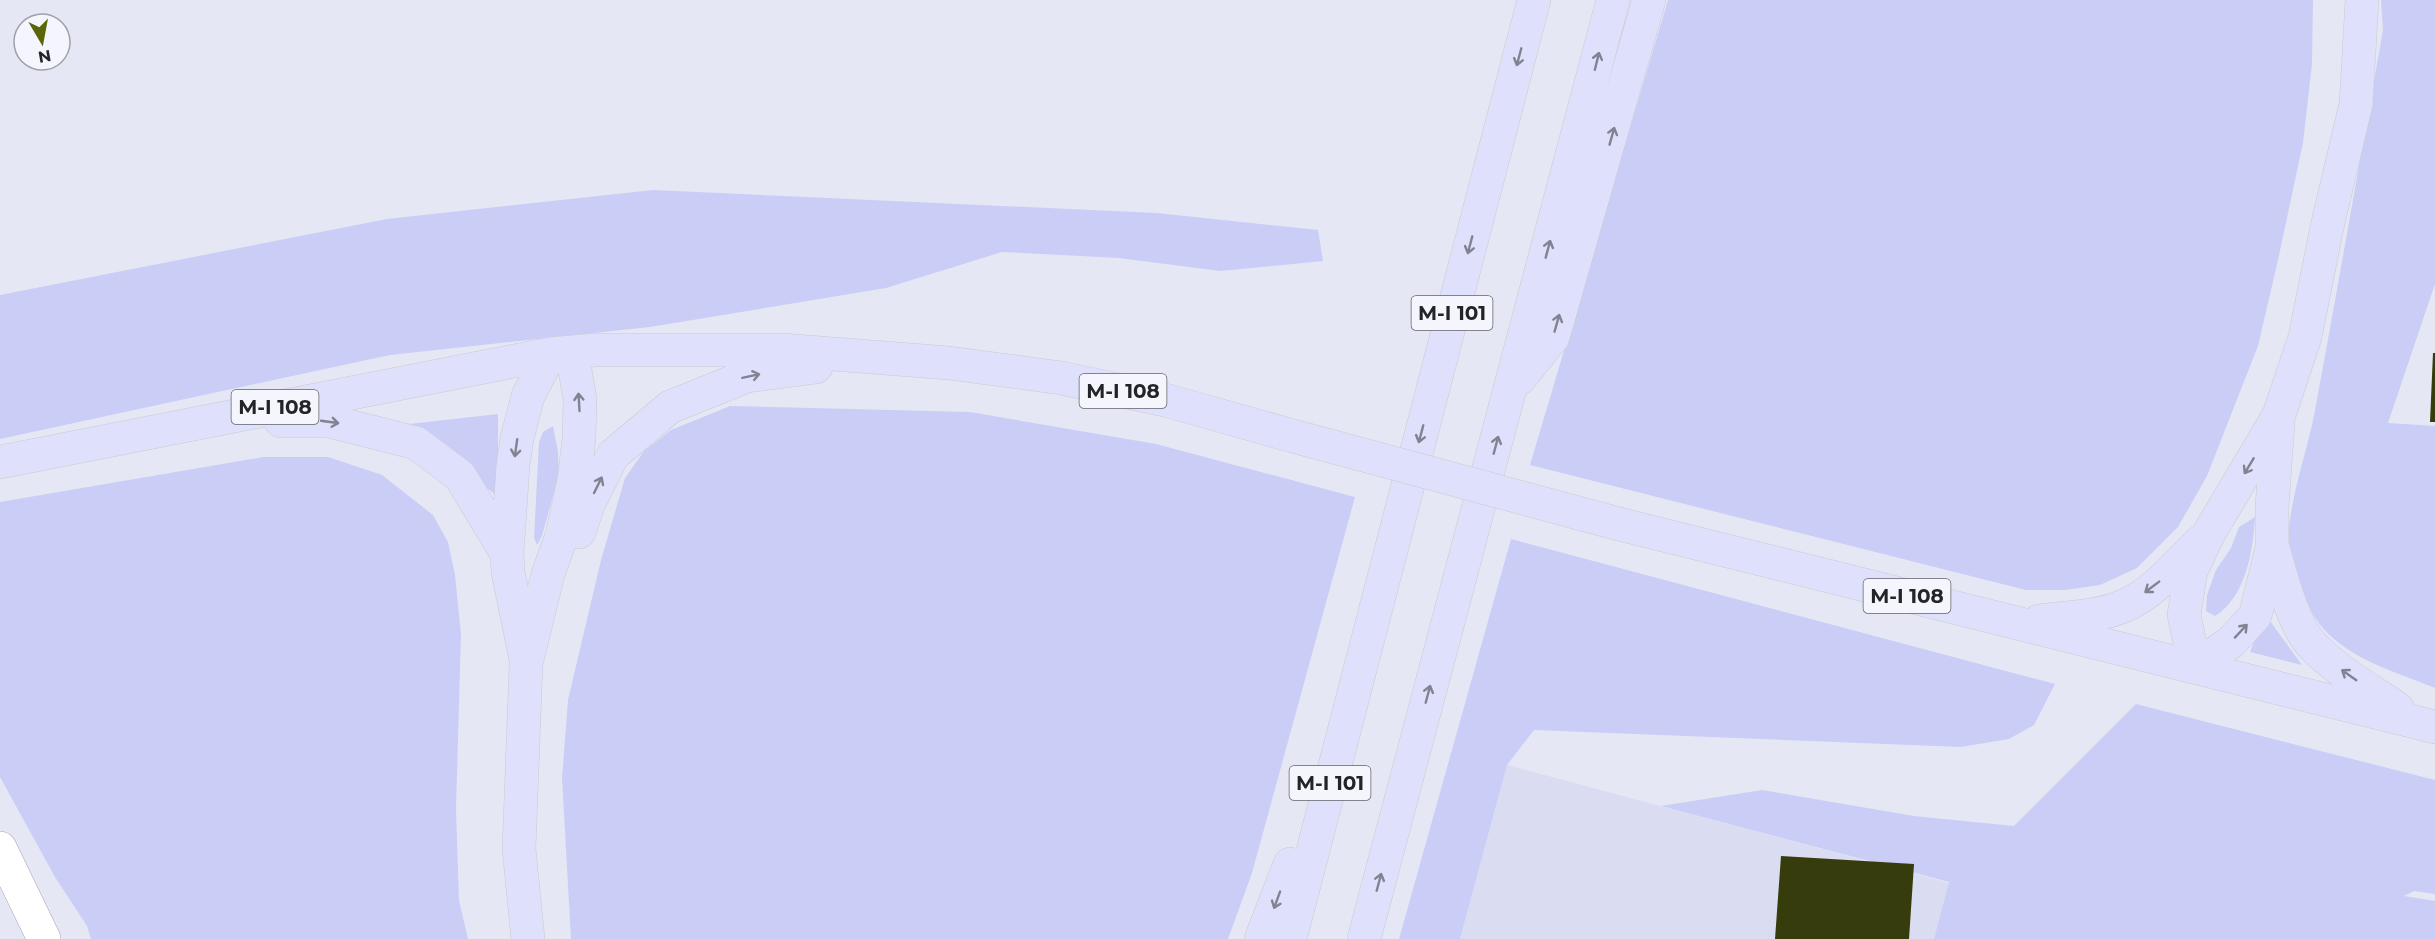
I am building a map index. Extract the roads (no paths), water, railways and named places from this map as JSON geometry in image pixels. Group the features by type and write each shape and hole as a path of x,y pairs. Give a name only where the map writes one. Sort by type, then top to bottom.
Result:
{"main road":[{"name":"M-I 101","path":"1290,939 1534,0"},
{"name":"M-I 101","path":"1364,939 1613,0"},
{"path":"1512,387 1553,337 1649,0"},
{"path":"2279,415 2272,507 2272,548 2255,616 2231,642 2195,667 2184,615 2191,571 2209,532 2279,415 2305,337 2327,227 2356,104 2362,0"},
{"name":"M-I 108","path":"0,462 561,354 595,350 782,350 949,363 1062,378 1165,400 1619,524 2424,724"},
{"path":"526,664 548,574 562,535 574,480 579,439 580,399 561,354 528,396 517,438 507,554 526,664 519,849 528,939"},
{"path":"535,632 550,619 560,601 580,526 613,455 670,407 747,376 887,358"},
{"path":"126,436 260,422 329,421 416,443 460,476 507,554"},
{"path":"2019,623 2096,614 2126,605 2156,585 2209,532"},
{"path":"2272,548 2293,611 2311,645 2336,666 2424,724"},
{"path":"1261,939 1295,851 1338,705 1370,626"}],"street":[{"path":"0,848 44,939"}]}
